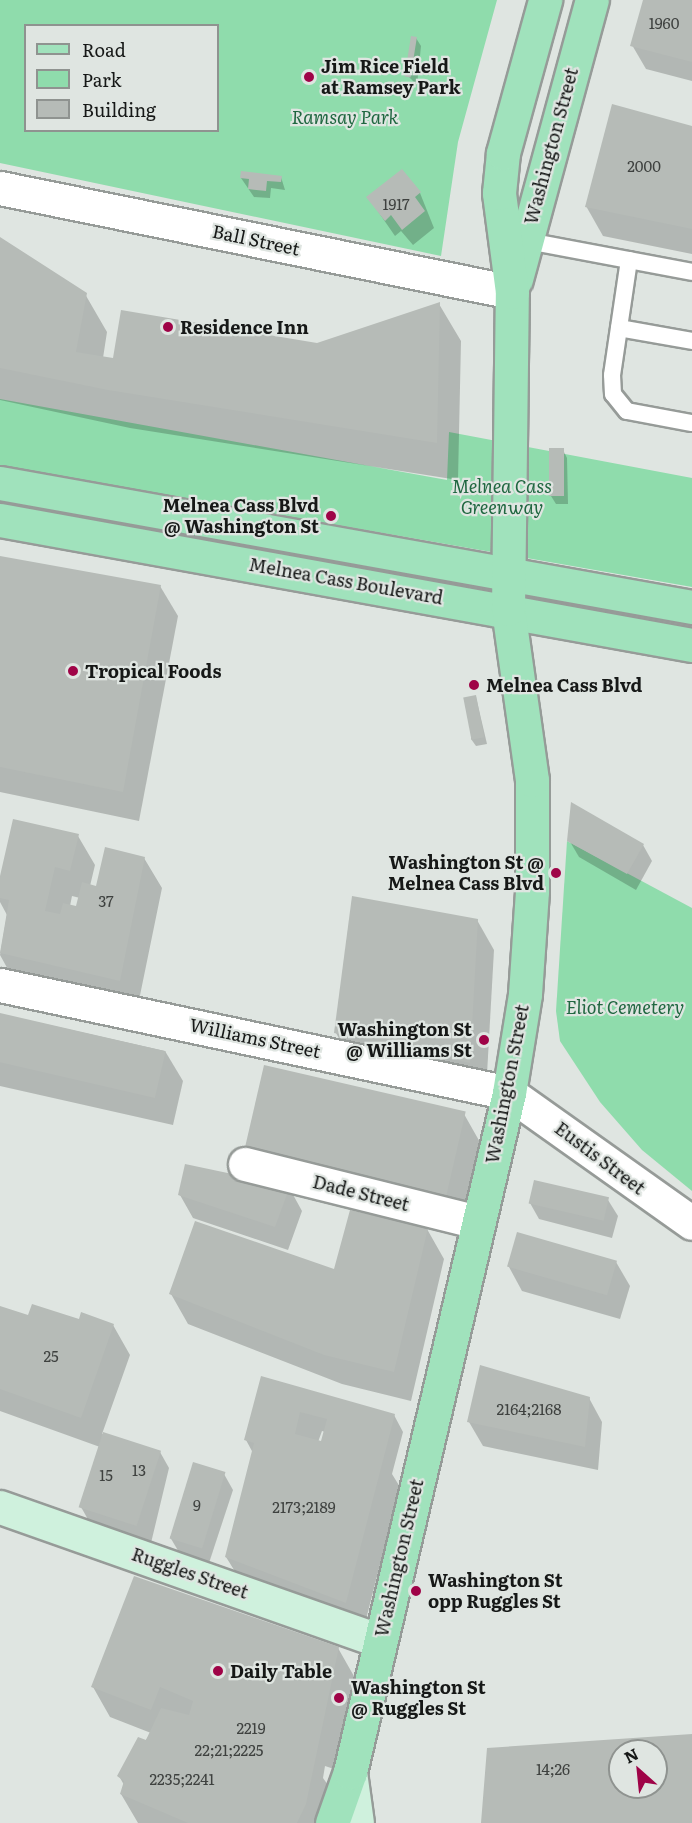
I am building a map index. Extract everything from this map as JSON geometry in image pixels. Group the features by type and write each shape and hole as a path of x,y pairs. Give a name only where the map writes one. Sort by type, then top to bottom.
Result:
{"main road":[{"name":"Washington Street","path":"515,240 499,193 503,153 545,0"},
{"name":"Washington Street","path":"332,1823 350,1772 509,1093 530,942 533,829 531,771 508,609 512,292 515,240 592,0"},
{"name":"Melnea Cass Boulevard","path":"0,483 211,522 509,571 692,607"},
{"name":"Melnea Cass Boulevard","path":"0,520 508,609 692,645"},
{"name":"Ruggles Street","path":"0,1506 380,1641"},
{"path":"350,1772 357,1823"}],"street":[{"name":"Ball Street","path":"0,188 512,292"},
{"name":"Williams Street","path":"0,985 509,1093"},
{"name":"Eustis Street","path":"509,1093 692,1222"},
{"name":"Dade Street","path":"245,1164 478,1222"}],"lane":[{"path":"515,240 692,272"},
{"path":"628,260 613,394 627,411 692,423"},
{"path":"619,328 692,341"},
{"path":"203,556 211,522"}],"green space":[{"name":"Ramsay Park","path":"0,0 497,0 458,142 441,256 0,163"},
{"name":"Melnea Cass Greenway","path":"0,399 447,480 449,432 692,478 692,587 0,466"},
{"name":"Eliot Cemetery","path":"567,841 692,908 692,1191 642,1150 600,1102 560,1041 556,1011"}],"building":[{"path":"643,0 692,0 692,62 630,46"},
{"path":"411,36 417,37 411,77 405,76"},
{"path":"612,104 692,126 692,229 585,207"},
{"path":"402,169 421,192 415,197 425,211 402,230 391,215 385,221 366,197"},
{"path":"241,171 282,176 281,182 267,181 266,191 248,189 249,179 240,178"},
{"name":"Residence Inn","path":"0,237 87,293 76,352 113,358 121,310 317,343 440,302 437,443 108,390 0,368"},
{"path":"549,448 564,448 564,496 549,496"},
{"name":"Tropical Foods","path":"0,556 161,585 123,792 0,767"},
{"path":"476,695 484,737 471,740 463,697"},
{"path":"571,802 644,844 627,874 567,841"},
{"path":"13,819 79,834 70,871 55,867 45,911 60,914 63,903 76,906 82,882 96,886 105,847 145,857 120,981 0,953 9,900 0,898 0,876"},
{"path":"352,896 478,919 470,1063 334,1033"},
{"path":"0,1013 166,1051 155,1098 0,1062"},
{"path":"264,1065 466,1112 445,1201 243,1155"},
{"path":"185,1164 290,1186 275,1227 178,1195"},
{"path":"534,1180 609,1197 604,1221 529,1203"},
{"path":"350,1210 428,1228 394,1372 324,1355 169,1294 195,1221 334,1269"},
{"path":"517,1232 617,1261 607,1295 507,1267"},
{"path":"32,1304 79,1319 81,1312 114,1324 81,1418 0,1389 0,1306 28,1315"},
{"path":"480,1365 590,1397 585,1447 467,1422"},
{"path":"261,1376 395,1414 346,1603 225,1557 254,1443 244,1440","holes":["300,1412 327,1419 321,1441 295,1434"]},
{"path":"103,1432 161,1451 137,1526 79,1507"},
{"path":"193,1462 226,1472 202,1548 170,1539"},
{"path":"134,1576 339,1647 306,1804 297,1823 188,1823 120,1794 124,1781 117,1776 138,1737 146,1740 161,1708 189,1715 193,1701 160,1687 151,1710 91,1687"},
{"path":"692,1734 692,1823 481,1823 487,1748 608,1740 608,1799 668,1799 668,1739 619,1739"}],"place":[{"name":"Jim Rice Field at Ramsey Park","path":"309,77"},
{"name":"Residence Inn","path":"168,327"},
{"name":"Melnea Cass Blvd @ Washington St","path":"331,516"},
{"name":"Tropical Foods","path":"73,671"},
{"name":"Melnea Cass Blvd","path":"474,685"},
{"name":"Washington St @ Melnea Cass Blvd","path":"556,873"},
{"name":"Washington St @ Williams St","path":"484,1040"},
{"name":"Washington St opp Ruggles St","path":"416,1591"},
{"name":"Daily Table","path":"218,1671"},
{"name":"Washington St @ Ruggles St","path":"339,1698"}]}
